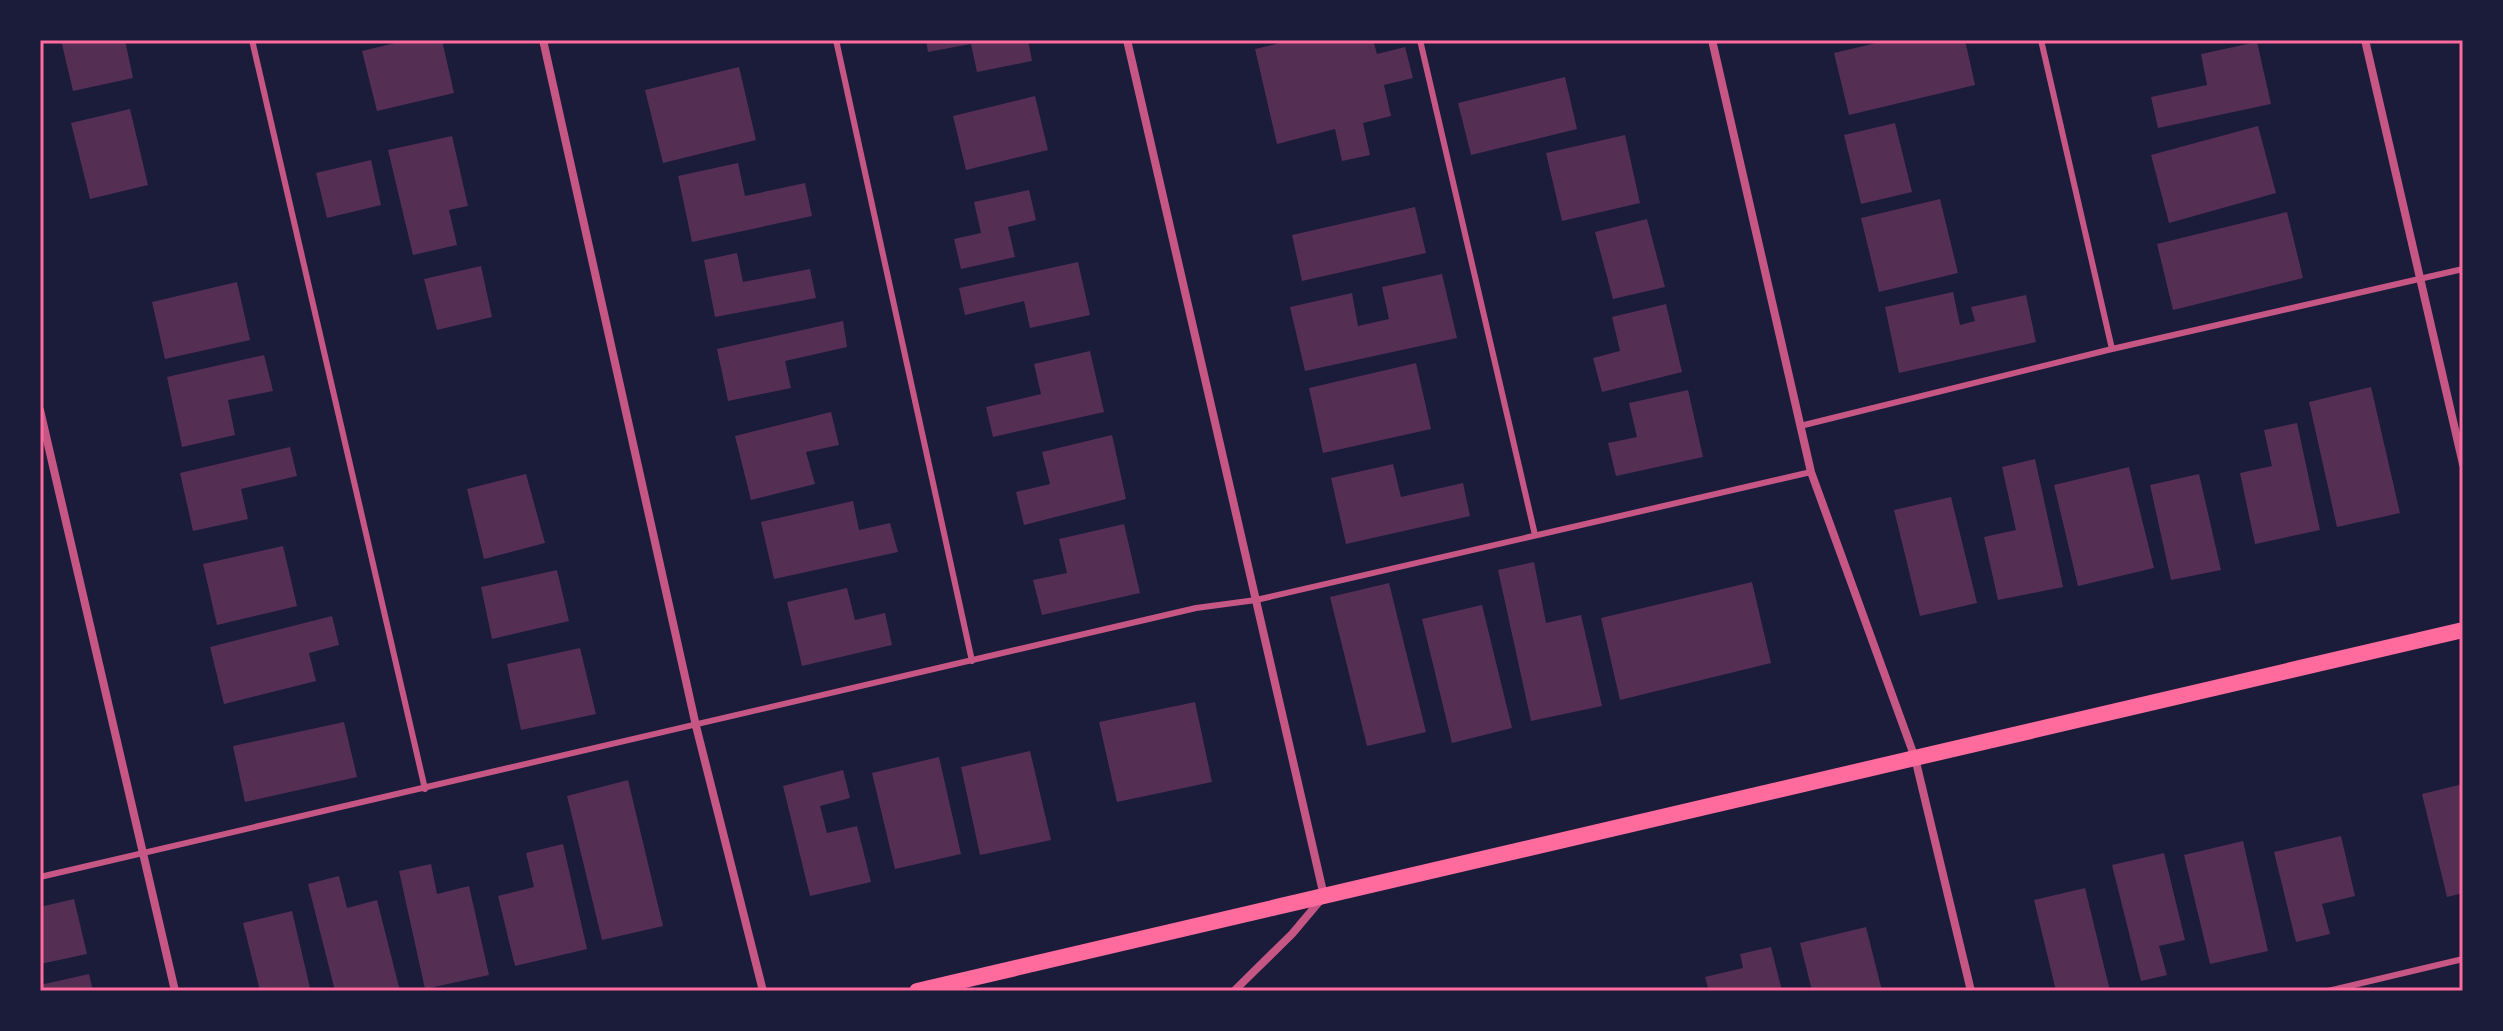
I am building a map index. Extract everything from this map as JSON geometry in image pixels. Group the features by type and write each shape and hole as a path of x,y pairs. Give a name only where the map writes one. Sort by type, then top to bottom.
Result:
{"main road":[{"path":"917,991 2463,630"}],"street":[{"path":"543,40 696,726 763,991"},
{"path":"1127,40 1324,896 1292,934 1234,991"},
{"path":"1712,40 1811,472 1915,758 1971,991"},
{"path":"2365,40 2463,464"},
{"path":"40,410 175,991"}],"lane":[{"path":"252,40 425,789"},
{"path":"836,40 972,661"},
{"path":"1420,40 1535,535"},
{"path":"2041,40 2112,349"},
{"path":"1800,426 2112,349 2463,269"},
{"path":"40,877 1196,608 1256,600 1811,472"},
{"path":"2328,991 2463,959"}],"building":[{"path":"61,40 125,40 133,78 73,91"},
{"path":"408,40 442,40 454,93 377,111 362,51"},
{"path":"926,40 1028,40 1032,61 977,72 971,44 928,52"},
{"path":"1293,40 1373,40 1377,54 1405,47 1413,78 1384,85 1391,116 1363,123 1370,155 1342,161 1335,129 1277,144 1255,49"},
{"path":"1889,40 1965,40 1975,85 1849,115 1834,53"},
{"path":"2257,42 2271,104 2158,128 2151,97 2207,85 2201,54"},
{"path":"739,67 756,140 663,163 645,90"},
{"path":"1565,77 1577,129 1471,155 1458,103"},
{"path":"1035,96 1048,150 966,170 953,116"},
{"path":"130,109 148,185 90,199 71,123"},
{"path":"1895,123 1912,192 1861,204 1844,135"},
{"path":"2258,126 2276,193 2169,223 2151,155"},
{"path":"1625,135 1640,203 1562,221 1546,153"},
{"path":"452,136 468,206 449,210 457,245 413,255 388,150"},
{"path":"371,160 381,205 327,218 316,173"},
{"path":"738,163 745,196 805,183 812,216 692,242 678,176"},
{"path":"1029,190 1036,220 1008,227 1015,257 961,269 954,239 981,233 974,202"},
{"path":"1940,199 1958,273 1879,292 1861,218"},
{"path":"1415,207 1426,253 1302,281 1292,235"},
{"path":"2287,212 2303,278 2173,310 2157,244"},
{"path":"1647,219 1665,287 1613,299 1595,232"},
{"path":"737,253 743,282 810,269 816,298 715,317 704,260"},
{"path":"1078,262 1090,315 1030,328 1024,301 965,315 959,288"},
{"path":"481,266 492,317 437,330 424,279"},
{"path":"1442,274 1457,338 1305,371 1290,307 1352,293 1358,326 1389,319 1382,287"},
{"path":"237,282 250,340 165,359 152,302"},
{"path":"1953,292 1960,325 1975,321 1971,307 2026,295 2036,342 1899,373 1885,307"},
{"path":"1666,304 1682,372 1602,392 1593,358 1620,351 1612,317"},
{"path":"843,321 847,347 785,361 791,388 728,401 717,349"},
{"path":"1090,351 1104,412 993,437 986,407 1041,394 1034,364"},
{"path":"264,355 273,391 228,400 235,435 182,447 167,377"},
{"path":"1416,363 1431,429 1323,453 1309,388"},
{"path":"2371,387 2400,513 2337,527 2309,402"},
{"path":"1688,390 1703,457 1616,476 1608,443 1637,437 1629,403"},
{"path":"831,412 839,445 806,452 815,484 751,500 735,436"},
{"path":"2297,423 2320,530 2255,544 2240,473 2272,466 2264,430"},
{"path":"1112,435 1126,499 1024,525 1016,492 1050,484 1042,452"},
{"path":"290,447 297,476 241,489 248,519 193,531 180,473"},
{"path":"2035,459 2063,587 1998,600 1984,537 2016,530 2002,467"},
{"path":"1393,464 1401,497 1463,483 1470,516 1346,544 1331,478"},
{"path":"2129,467 2154,568 2078,586 2054,485"},
{"path":"526,474 545,543 484,559 467,489"},
{"path":"2199,474 2221,570 2171,580 2150,485"},
{"path":"1951,497 1977,603 1920,616 1894,510"},
{"path":"853,501 859,530 890,523 898,552 774,579 761,522"},
{"path":"1124,524 1140,593 1042,615 1033,580 1067,573 1059,539"},
{"path":"283,546 297,606 217,625 203,564"},
{"path":"1534,562 1546,623 1581,615 1602,706 1531,721 1498,570"},
{"path":"557,570 569,621 492,639 481,587"},
{"path":"1752,582 1771,663 1620,700 1601,618"},
{"path":"1389,583 1426,732 1367,746 1330,597"},
{"path":"847,588 855,620 885,613 892,645 802,666 787,602"},
{"path":"1482,605 1512,728 1452,743 1422,619"},
{"path":"332,616 339,645 309,653 316,681 224,704 210,647"},
{"path":"580,648 596,714 521,730 507,664"},
{"path":"1195,702 1212,782 1117,802 1099,722"},
{"path":"344,722 357,777 245,802 233,746"},
{"path":"1030,751 1051,840 980,855 961,767"},
{"path":"939,757 961,854 895,869 872,773"},
{"path":"843,770 850,798 820,806 827,833 857,826 871,882 810,896 783,786"},
{"path":"628,780 663,926 602,940 567,796"},
{"path":"2463,784 2463,893 2447,897 2422,794"},
{"path":"2341,836 2355,896 2322,904 2330,934 2296,942 2274,852"},
{"path":"2243,841 2268,951 2210,964 2184,855"},
{"path":"563,844 587,949 515,966 498,896 534,887 526,853"},
{"path":"2164,853 2185,940 2159,946 2167,975 2141,981 2112,865"},
{"path":"431,864 437,894 469,886 489,975 425,989 399,871"},
{"path":"339,876 347,908 377,900 400,991 335,991 308,884"},
{"path":"2085,888 2110,991 2056,991 2034,900"},
{"path":"74,899 87,954 40,964 40,907"},
{"path":"292,911 310,988 260,991 243,923"},
{"path":"1866,927 1882,991 1812,991 1800,943"},
{"path":"1771,947 1782,991 1709,991 1705,977 1743,968 1740,954"},
{"path":"89,974 93,991 40,991 40,985"}]}
